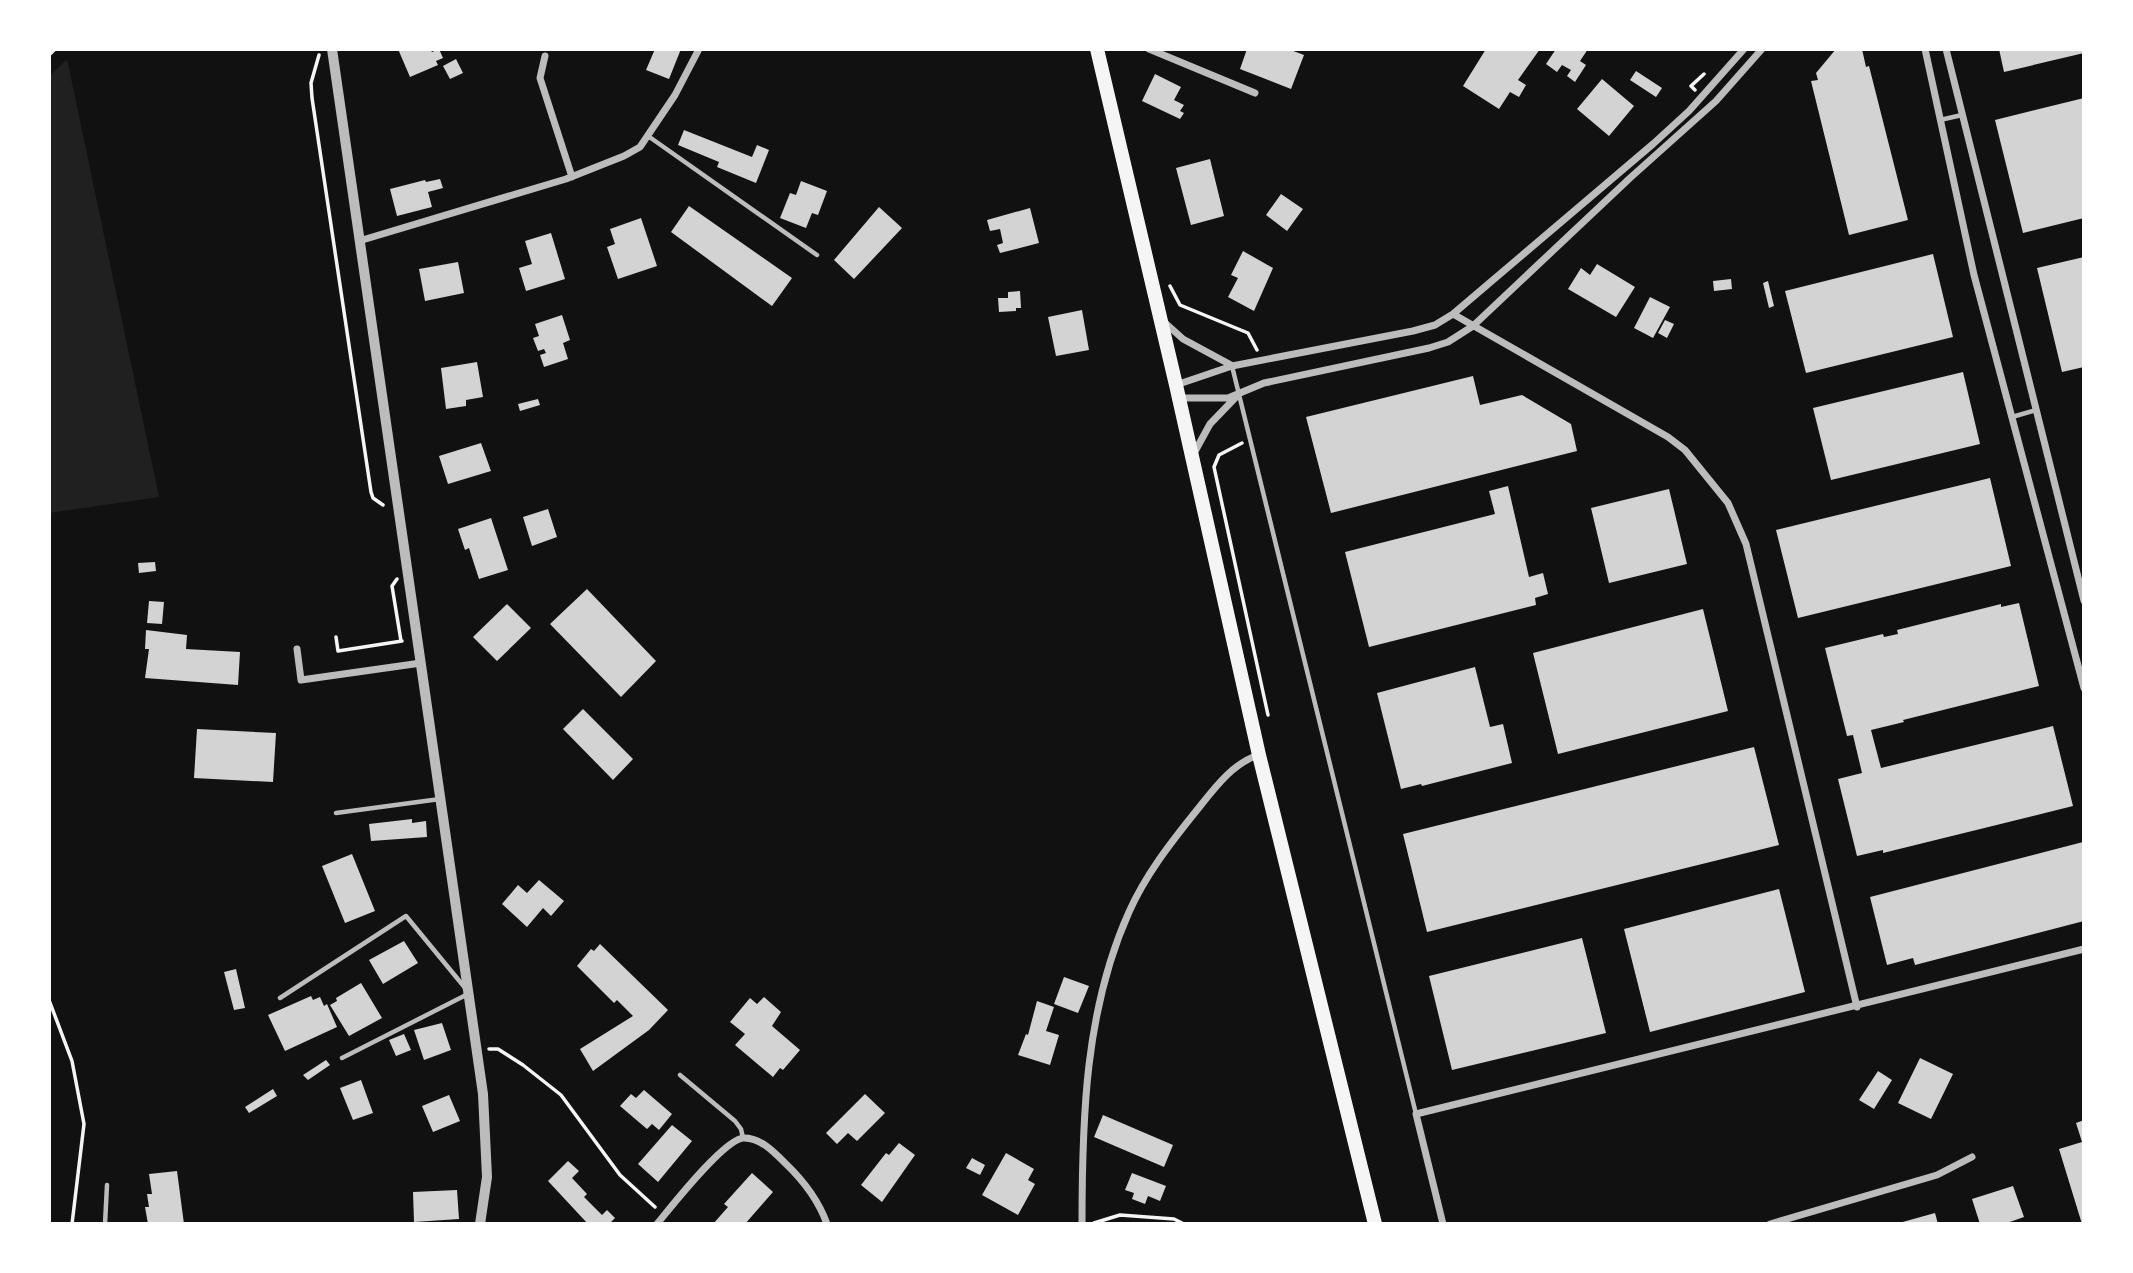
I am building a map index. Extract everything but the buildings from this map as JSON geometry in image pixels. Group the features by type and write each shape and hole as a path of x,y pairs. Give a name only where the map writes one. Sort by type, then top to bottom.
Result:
{"main road":[{"path":"1097,49 1259,755 1375,1224"}],"street":[{"path":"332,49 477,1049 487,1132 487,1177 480,1224"},
{"path":"359,241 572,177 640,147 676,95 699,49"},
{"path":"1149,49 1255,93"},
{"path":"1177,391 1232,366 1435,325 1453,314 1689,111 1744,49"},
{"path":"1177,391 1216,399 1239,395 1264,383 1448,342 1473,326 1716,101 1762,49"},
{"path":"1925,49 1974,275 2084,688"},
{"path":"1946,49 2084,601"},
{"path":"545,57 540,78 572,177"},
{"path":"1453,314 1668,437 1685,450 1728,503 1746,544 1857,1007"},
{"path":"1161,319 1183,339 1232,366"},
{"path":"1192,457 1210,424 1239,395"},
{"path":"297,649 301,680 421,663"},
{"path":"1082,1224 1084,1106 1088,1063 1111,964 1129,912 1164,852 1204,802 1226,776 1248,758 1259,755"},
{"path":"1443,1224 1416,1114 2084,949"},
{"path":"657,1224 716,1156 731,1143 743,1138 759,1141 806,1183 827,1224"},
{"path":"1770,1224 1937,1175 1972,1157"}],"lane":[{"path":"1939,120 1962,115"},
{"path":"647,136 817,255"},
{"path":"1630,163 1638,171"},
{"path":"1232,366 1416,1114"},
{"path":"2012,417 2036,410"},
{"path":"336,813 442,799"},
{"path":"280,998 405,916 469,994 342,1058"},
{"path":"681,1075 735,1121 743,1138"},
{"path":"105,1224 107,1185"}],"path":[{"path":"49,55 55,49"},
{"path":"320,49 311,83 312,98 371,492 373,498 386,507"},
{"path":"1167,276 1180,305 1248,333 1256,346 1259,360"},
{"path":"1250,440 1219,455 1213,467 1270,724"},
{"path":"399,576 392,586 401,641"},
{"path":"49,1000 72,1061 84,1124 72,1224"},
{"path":"477,1049 498,1049 561,1095 620,1175 664,1215"},
{"path":"1092,1224 1120,1215 1174,1219 1184,1224"}],"shaded area":[{"path":"67,59 159,497 49,513 49,77"}]}
